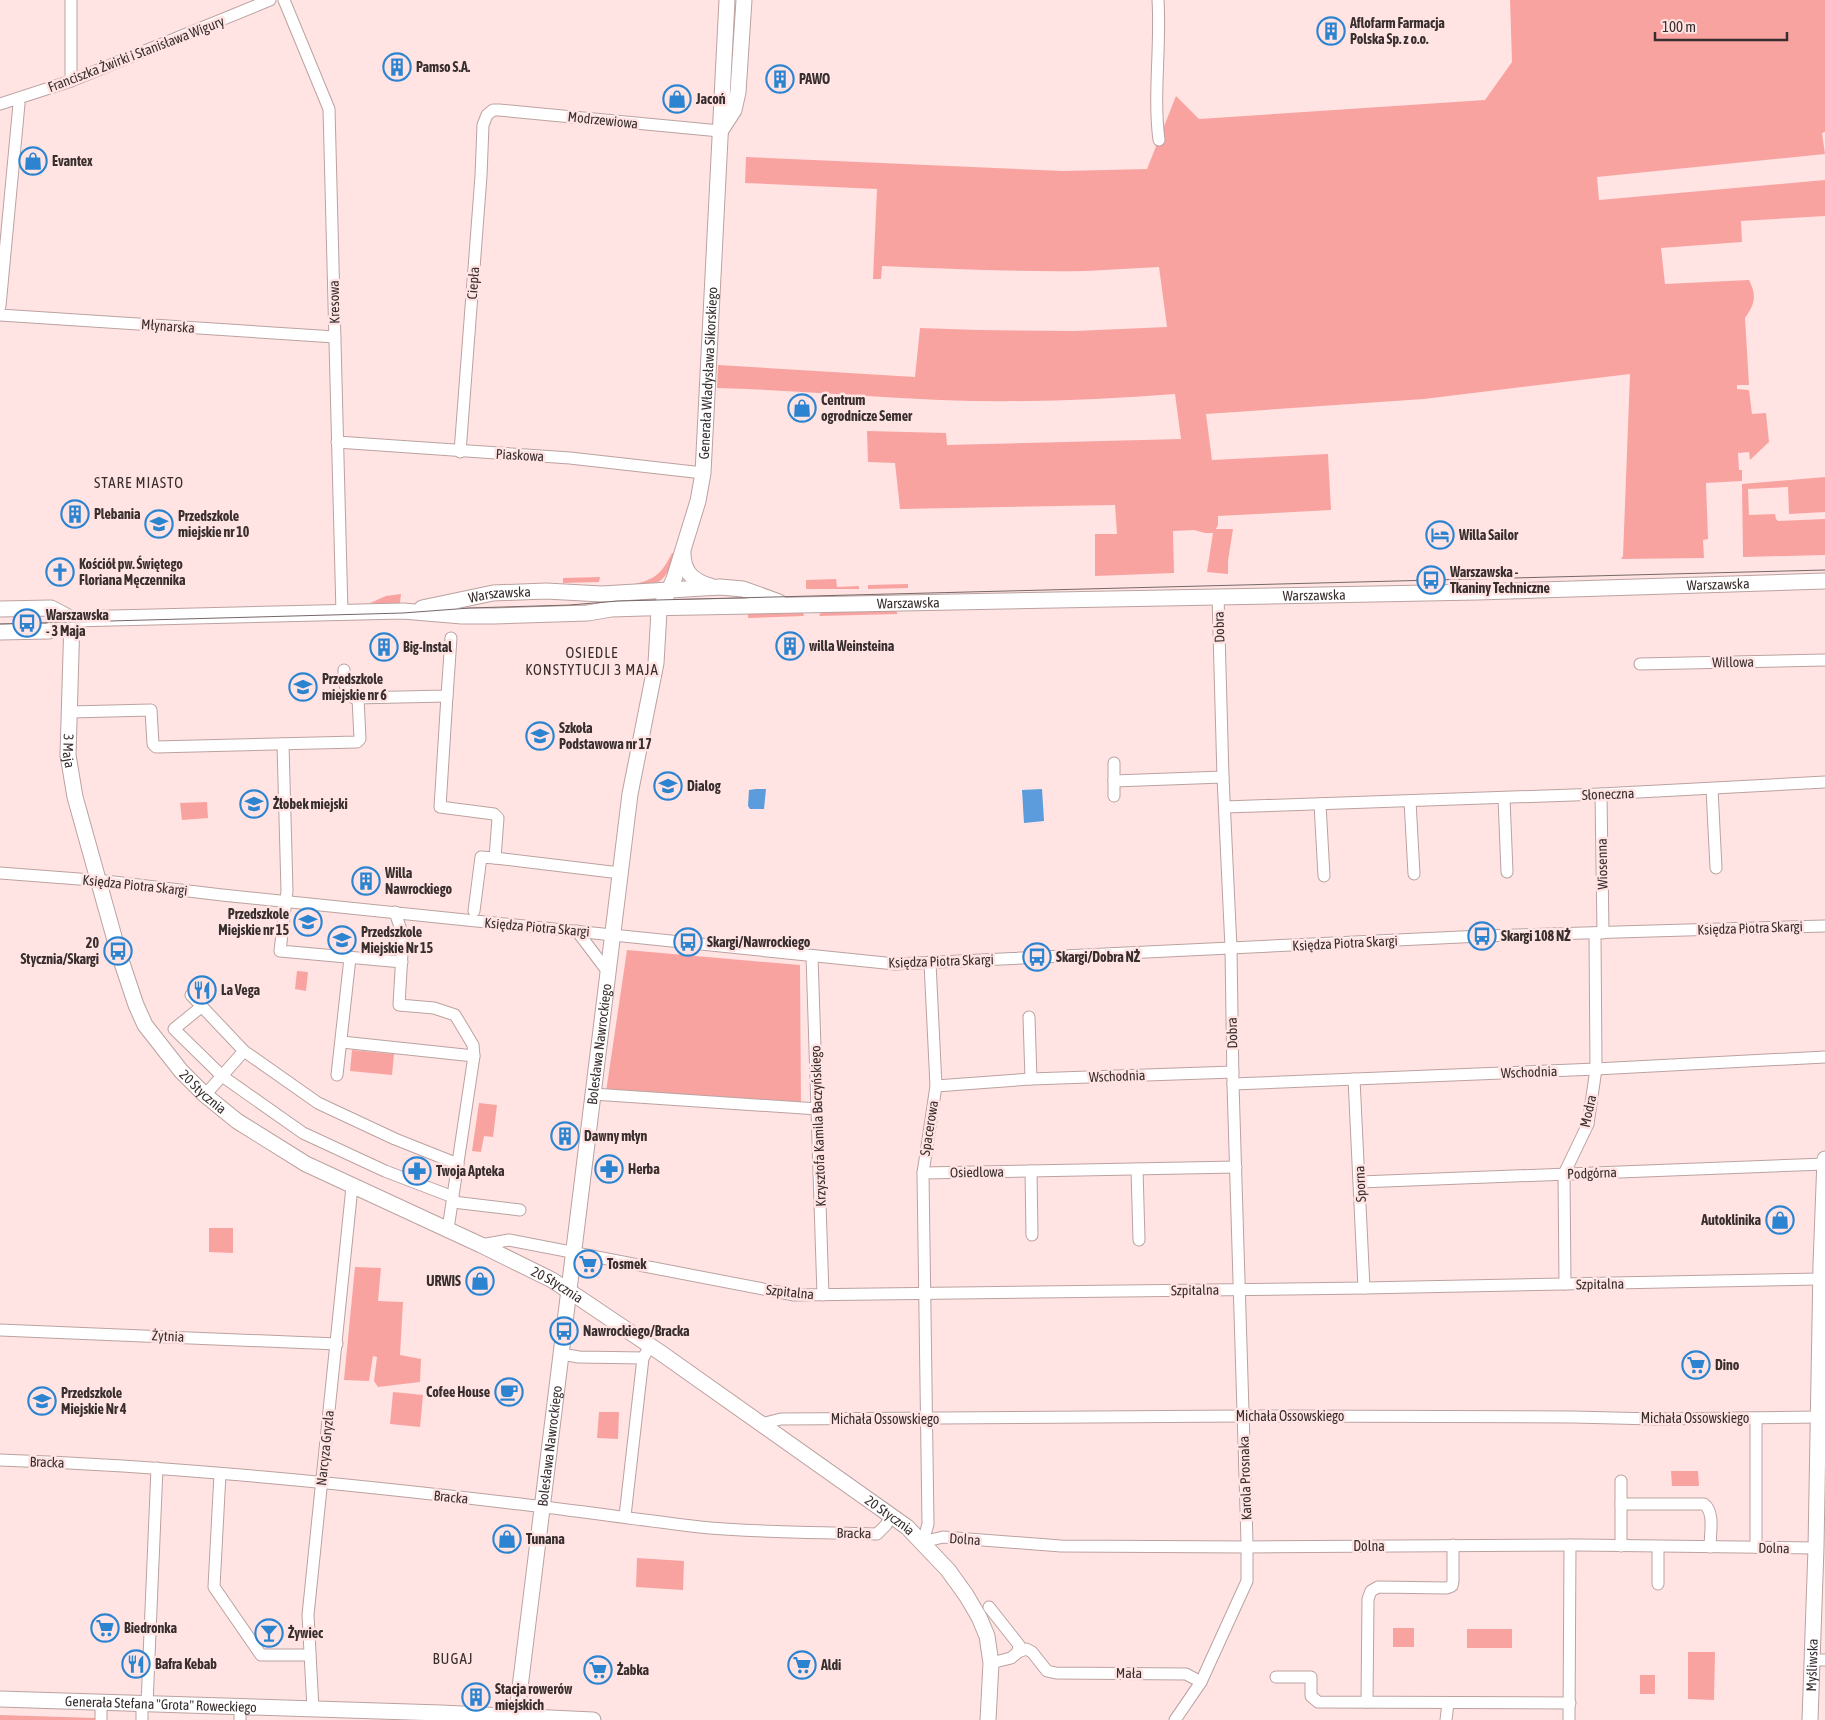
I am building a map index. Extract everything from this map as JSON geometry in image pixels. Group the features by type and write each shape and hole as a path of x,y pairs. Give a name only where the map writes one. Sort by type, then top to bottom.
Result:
{"street":[{"path":"70,81 71,0"},
{"name":"Franciszka Żwirki i Stanisława Wigury","path":"0,104 70,81 270,0"},
{"name":"Kresowa","path":"284,0 329,109 342,613"},
{"name":"Generała Władysława Sikorskiego","path":"660,608 670,590 683,552 698,501 703,473 727,0"},
{"path":"720,131 734,110 738,92 744,0"},
{"path":"1158,0 1157,122 1159,140"},
{"path":"0,306 20,104 18,99"},
{"name":"Modrzewiowa","path":"487,115 494,110 499,110 720,131"},
{"name":"Ciepła","path":"460,452 484,125 487,115"},
{"name":"Młynarska","path":"0,315 335,337"},
{"name":"Piaskowa","path":"337,442 460,452 570,458 703,473"},
{"path":"683,552 684,566 689,575 697,581 712,587"},
{"name":"Warszawska","path":"0,632 49,631 72,619 403,611 462,616 494,616 588,613 611,609 1475,592 1825,581"},
{"name":"Warszawska","path":"403,611 493,593 546,591 593,594 712,587 735,588 777,602 803,606"},
{"name":"Dobra","path":"1218,596 1223,777 1231,948 1239,1289"},
{"name":"Warszawska","path":"0,609 51,608 72,619"},
{"name":"Bolesława Nawrockiego","path":"516,1718 630,794 656,663 660,608"},
{"name":"3 Maja","path":"72,619 68,755 70,775 98,880"},
{"path":"451,638 440,807 497,816 495,858"},
{"name":"Willowa","path":"1640,664 1825,660"},
{"path":"344,670 345,685 350,695 354,698 447,696"},
{"path":"70,712 151,710 153,744 156,747 359,741 358,698"},
{"path":"283,744 286,901 280,951 402,962"},
{"path":"1114,763 1114,796"},
{"path":"1114,781 1223,777"},
{"name":"Słoneczna","path":"1225,807 1601,794 1825,782"},
{"path":"1712,789 1716,868"},
{"name":"Wiosenna","path":"1599,933 1601,794"},
{"path":"1504,798 1507,872"},
{"path":"1410,801 1414,874"},
{"path":"1320,804 1324,876"},
{"path":"474,911 480,857 620,873"},
{"name":"Księdza Piotra Skargi","path":"0,873 98,880 895,964 1482,936 1825,926"},
{"name":"20 Stycznia","path":"98,880 128,981 145,1025 181,1071 237,1121 306,1164 352,1187 448,1229 568,1290 646,1352 763,1425 908,1527 948,1570 979,1617 986,1636 991,1663 988,1720"},
{"path":"395,912 403,936 398,1006 434,1008 455,1015 473,1045 474,1056 448,1229"},
{"path":"577,931 608,972"},
{"name":"Modra","path":"1565,1284 1564,1174 1588,1124 1596,1069 1599,933"},
{"name":"Krzysztofa Kamila Baczyńskiego","path":"812,956 823,1295"},
{"path":"337,1075 350,958"},
{"name":"Spacerowa","path":"923,1542 928,1524 922,1172 936,1086 930,962"},
{"path":"191,995 244,1051 318,1103 395,1139 458,1164"},
{"path":"201,1007 174,1029 222,1076 311,1138 453,1200 520,1210"},
{"path":"1029,1018 1031,1079"},
{"path":"342,1042 474,1056"},
{"path":"206,1095 244,1051"},
{"name":"Wschodnia","path":"1233,1084 1596,1069 1825,1057"},
{"name":"Wschodnia","path":"936,1086 1031,1079 1233,1072"},
{"name":"Sporna","path":"1354,1079 1364,1288"},
{"path":"593,1094 818,1109"},
{"name":"Myśliwska","path":"1810,1720 1818,1660 1816,1548 1825,1160"},
{"name":"Podgórna","path":"1360,1182 1825,1164"},
{"name":"Osiedlowa","path":"922,1172 1236,1167"},
{"path":"1137,1169 1139,1240"},
{"path":"1031,1171 1032,1235"},
{"name":"Narcyza Gryzla","path":"313,1709 308,1615 352,1187"},
{"name":"Szpitalna","path":"481,1245 509,1240 794,1295 1822,1281"},
{"name":"Karola Prosnaka","path":"1239,1289 1247,1547"},
{"name":"Żytnia","path":"0,1330 337,1344"},
{"path":"561,1354 579,1357 646,1352 624,1516"},
{"name":"Michała Ossowskiego","path":"763,1425 781,1420 1243,1416 1818,1417"},
{"path":"1756,1418 1756,1548"},
{"name":"Bracka","path":"0,1460 157,1468 321,1483 624,1516 701,1527 877,1534 886,1525 891,1515"},
{"path":"142,1720 157,1468"},
{"path":"220,1474 214,1587 261,1655 310,1655"},
{"path":"1621,1481 1621,1546"},
{"path":"1621,1504 1704,1504 1708,1507 1710,1514 1710,1546"},
{"name":"Dolna","path":"923,1542 943,1537 1061,1546 1453,1545 1816,1548"},
{"path":"1367,1702 1368,1599 1371,1591 1378,1587 1446,1588 1452,1586 1453,1545"},
{"path":"1569,1720 1570,1546"},
{"path":"1175,1720 1201,1682 1247,1582 1247,1547"},
{"path":"1658,1547 1658,1584"},
{"path":"989,1607 1019,1645 1018,1652 1011,1658 991,1663"},
{"name":"Mała","path":"1018,1652 1026,1649 1032,1652 1047,1671 1056,1673 1186,1674 1201,1682"},
{"path":"1276,1677 1311,1677 1311,1696 1318,1702 1570,1703"},
{"name":"Generała Stefana \"Grota\" Roweckiego","path":"0,1699 144,1704 240,1713 313,1709 403,1716 593,1720"},
{"path":"101,1703 101,1720"},
{"path":"1446,1720 1448,1703"}],"shaded area":[{"path":"1510,0 1825,0 1825,132 1822,133 1825,154 1597,177 1599,200 1825,180 1825,216 1741,221 1742,242 1661,248 1665,284 1749,280 1754,295 1753,304 1745,318 1749,385 1737,385 1737,389 1749,390 1752,414 1766,413 1769,442 1750,460 1749,452 1738,453 1739,470 1742,470 1742,481 1706,483 1708,539 1703,540 1704,558 1621,559 1623,556 1630,374 1424,399 1206,414 1212,460 1328,454 1331,510 1218,516 1216,529 1233,529 1228,574 1207,572 1213,533 1194,530 1173,531 1174,573 1095,576 1095,534 1117,534 1115,505 900,509 895,463 868,462 867,431 946,433 947,445 1181,439 1175,394 1058,400 970,401 717,388 718,365 915,377 920,328 1075,331 1167,327 1159,267 1060,271 882,266 881,279 873,279 877,189 745,183 746,157 1063,171 1147,169 1176,96 1199,119 1485,100 1512,62"},
{"path":"1825,477 1825,512 1789,514 1788,487 1748,489 1749,515 1775,514 1778,521 1825,519 1825,555 1743,557 1742,484"},
{"path":"672,553 676,553 672,564 668,572 658,582 625,586 654,577 663,568"},
{"path":"600,577 599,582 563,583 563,578"},
{"path":"836,579 837,587 859,586 859,589 806,589 806,580"},
{"path":"908,584 908,588 868,589 868,585"},
{"path":"401,594 400,603 370,603 386,596"},
{"path":"895,610 898,614 819,616 821,612"},
{"path":"803,613 804,616 748,618 748,614"},
{"path":"207,802 208,818 182,820 180,803"},
{"path":"627,950 800,965 801,1103 606,1092"},
{"path":"297,971 308,972 306,991 295,989"},
{"path":"352,1050 394,1054 392,1075 350,1071"},
{"path":"479,1103 497,1105 493,1137 484,1136 481,1152 472,1151"},
{"path":"209,1228 233,1228 233,1253 209,1252"},
{"path":"355,1267 381,1268 378,1301 403,1302 400,1355 421,1359 420,1382 378,1387 374,1381 377,1357 373,1356 369,1381 344,1380"},
{"path":"393,1392 423,1395 420,1427 390,1424"},
{"path":"599,1412 619,1412 618,1439 597,1438"},
{"path":"1671,1471 1698,1471 1699,1486 1672,1486"},
{"path":"637,1558 684,1561 683,1590 636,1587"},
{"path":"1393,1628 1414,1628 1414,1647 1393,1647"},
{"path":"1467,1629 1512,1629 1512,1648 1467,1648"},
{"path":"1688,1652 1715,1652 1714,1700 1688,1699"},
{"path":"1640,1675 1655,1675 1655,1694 1640,1694"},
{"path":"0,1715 96,1718 96,1720 0,1720"}],"water":[{"path":"766,789 764,809 750,809 748,806 749,790"},
{"path":"1042,789 1044,821 1024,823 1022,790"}],"tram line":[{"path":"0,624 403,613 618,601 1825,570"}],"place":[{"name":"Aflofarm Farmacja Polska Sp. z o.o.","path":"1331,31"},
{"name":"Pamso S.A.","path":"397,67"},
{"name":"PAWO","path":"780,79"},
{"name":"Jacoń","path":"677,99"},
{"name":"Evantex","path":"33,161"},
{"name":"Centrum ogrodnicze Semer","path":"802,408"},
{"name":"Plebania","path":"75,514"},
{"name":"Przedszkole miejskie nr 10","path":"159,524"},
{"name":"Willa Sailor","path":"1440,535"},
{"name":"Kościół pw. Świętego Floriana Męczennika","path":"60,572"},
{"name":"Warszawska - Tkaniny Techniczne","path":"1431,580"},
{"name":"Warszawska - 3 Maja","path":"27,623"},
{"name":"willa Weinsteina","path":"790,646"},
{"name":"Big-Instal","path":"384,647"},
{"name":"Przedszkole miejskie nr 6","path":"303,687"},
{"name":"Szkoła Podstawowa nr 17","path":"540,736"},
{"name":"Dialog","path":"668,786"},
{"name":"Żłobek miejski","path":"254,804"},
{"name":"Willa Nawrockiego","path":"366,881"},
{"name":"Przedszkole Miejskie nr 15","path":"308,922"},
{"name":"Skargi 108 NŻ","path":"1482,936"},
{"name":"Przedszkole Miejskie Nr 15","path":"342,940"},
{"name":"Skargi/Nawrockiego","path":"688,942"},
{"name":"20 Stycznia/Skargi","path":"118,951"},
{"name":"Skargi/Dobra NŻ","path":"1037,957"},
{"name":"La Vega","path":"202,990"},
{"name":"Dawny młyn","path":"565,1136"},
{"name":"Herba","path":"609,1169"},
{"name":"Twoja Apteka","path":"417,1171"},
{"name":"Autoklinika","path":"1780,1220"},
{"name":"Tosmek","path":"588,1264"},
{"name":"URWIS","path":"480,1281"},
{"name":"Nawrockiego/Bracka","path":"564,1331"},
{"name":"Dino","path":"1696,1365"},
{"name":"Cofee House","path":"509,1392"},
{"name":"Przedszkole Miejskie Nr 4","path":"42,1401"},
{"name":"Tunana","path":"507,1539"},
{"name":"Biedronka","path":"105,1628"},
{"name":"Żywiec","path":"269,1633"},
{"name":"Bafra Kebab","path":"136,1664"},
{"name":"Aldi","path":"802,1665"},
{"name":"Żabka","path":"598,1670"},
{"name":"Stacja rowerów miejskich","path":"476,1697"}],"district":[{"name":"STARE MIASTO","path":"139,483"},
{"name":"OSIEDLE KONSTYTUCJI 3 MAJA","path":"592,662"},
{"name":"BUGAJ","path":"453,1659"}]}
